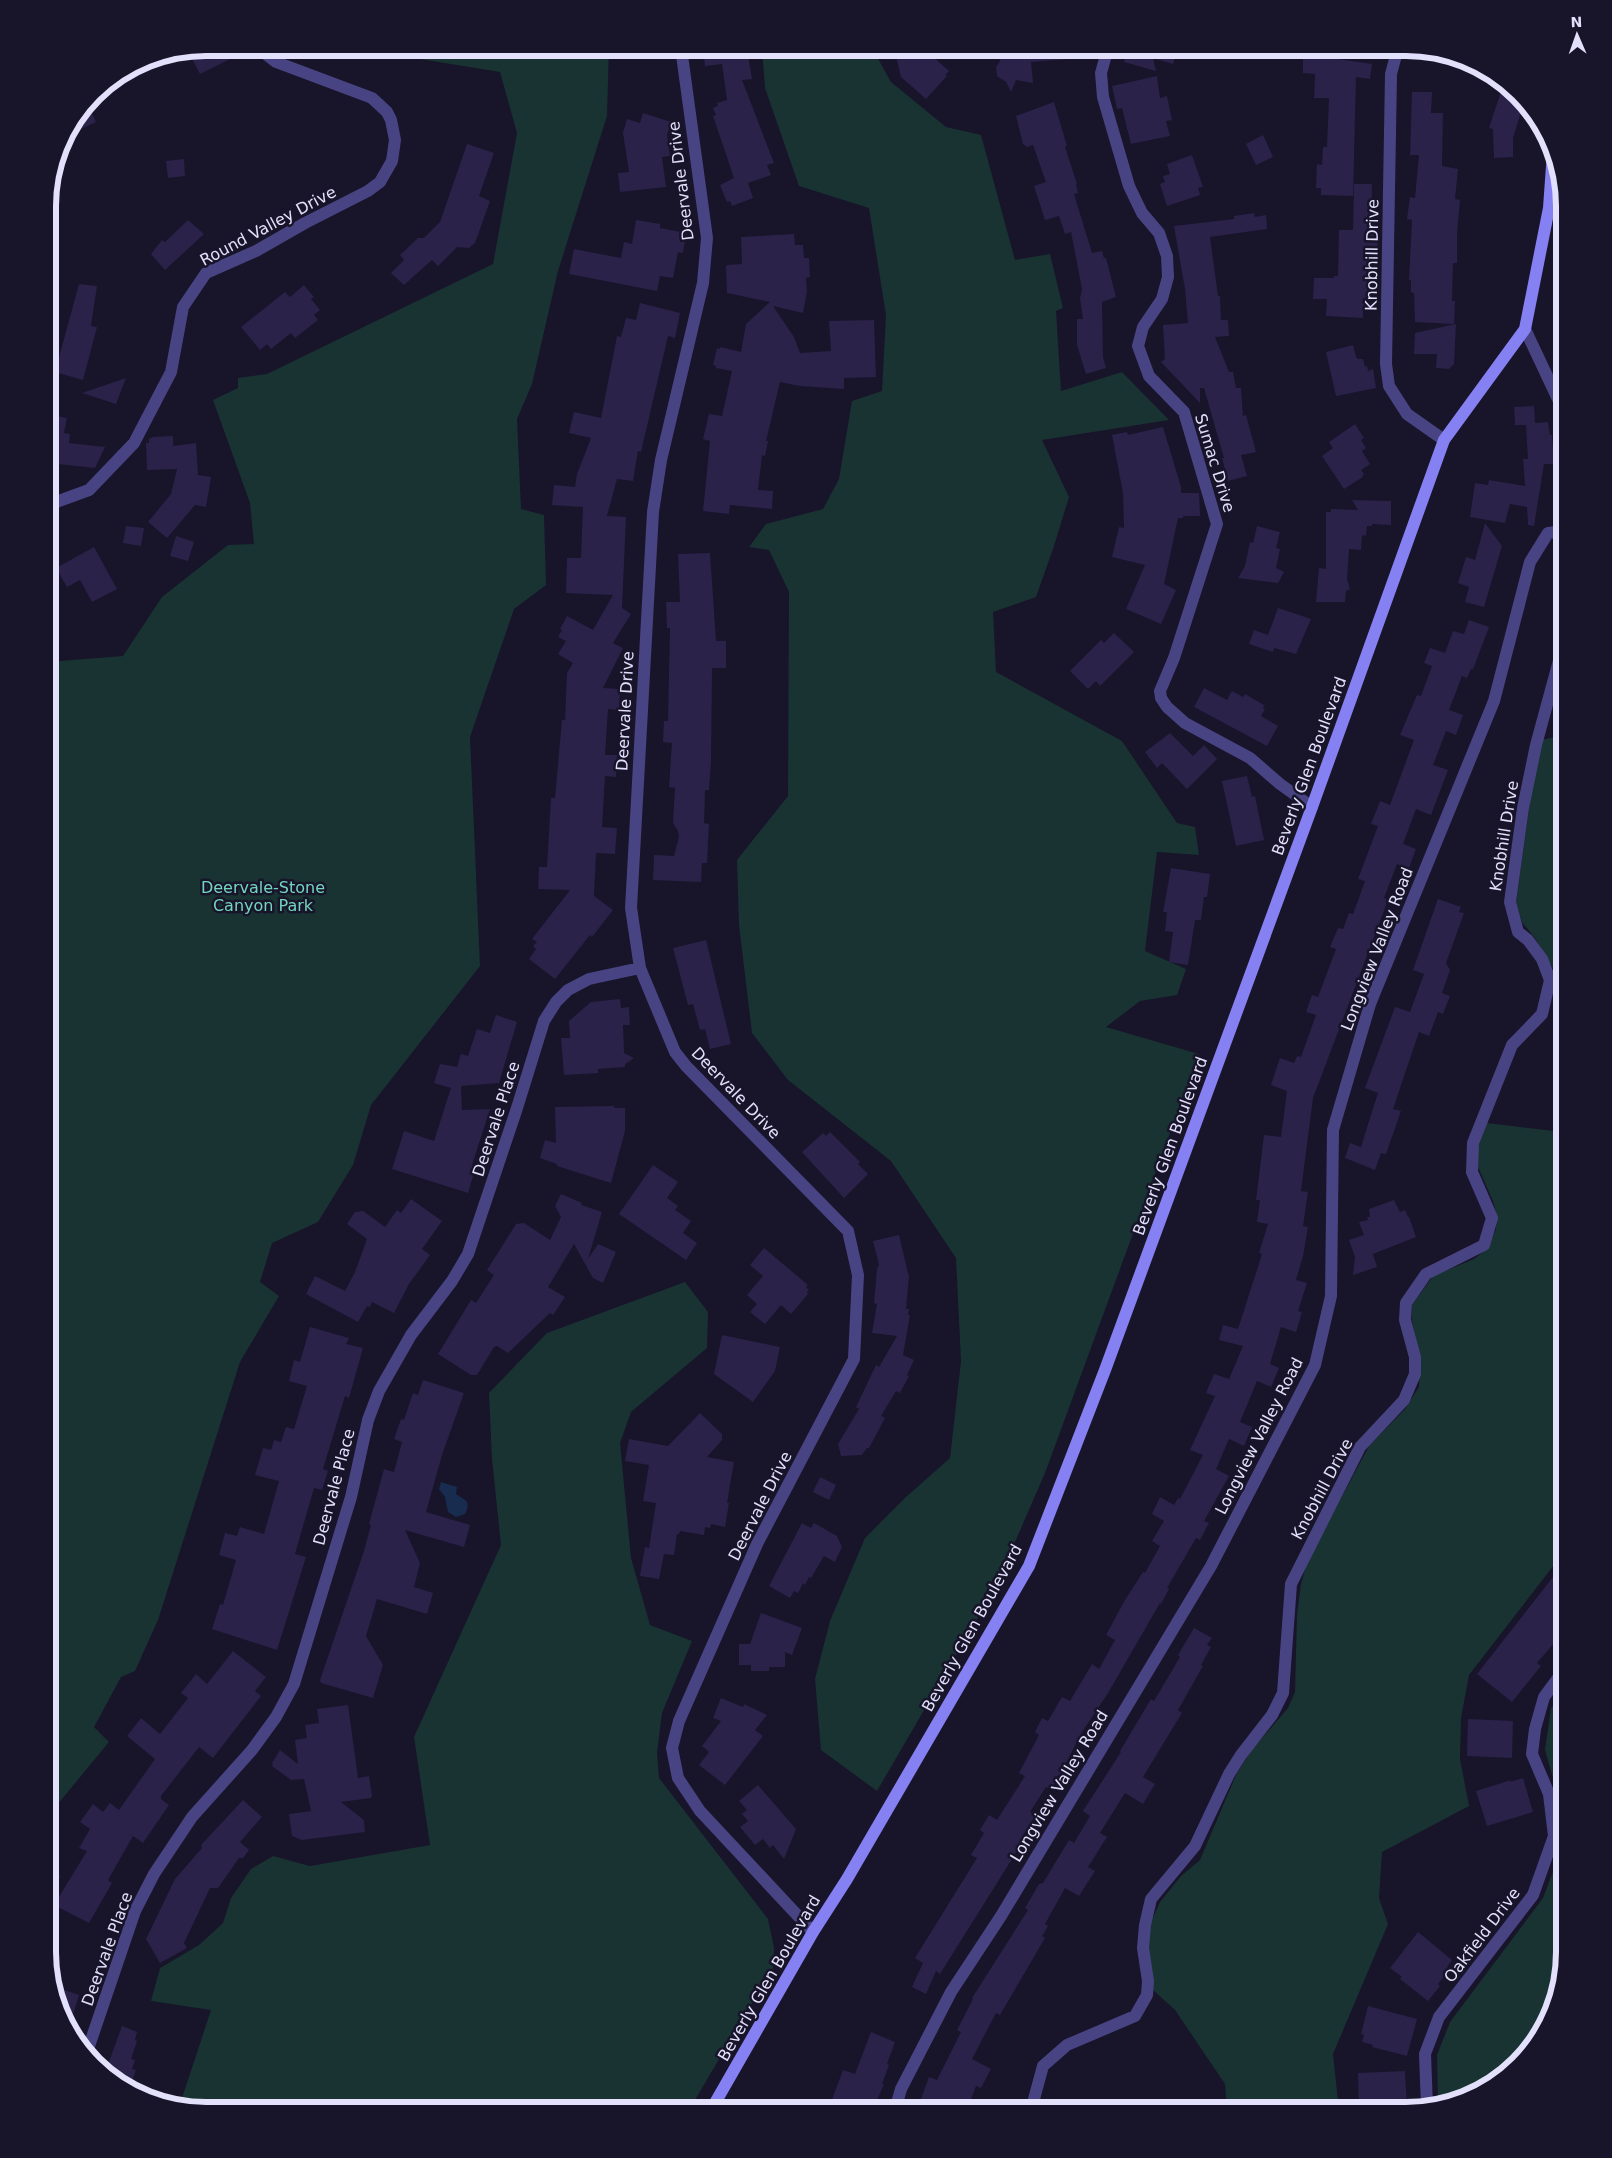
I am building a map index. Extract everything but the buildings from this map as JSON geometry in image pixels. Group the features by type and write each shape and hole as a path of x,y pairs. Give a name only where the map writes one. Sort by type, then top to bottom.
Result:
{"main road":[{"name":"Beverly Glen Boulevard","path":"716,2102 813,1932 847,1879 1029,1566 1112,1351 1312,807 1444,440 1525,329 1549,208 1552,172"}],"street":[{"name":"Round Valley Drive","path":"57,502 89,490 134,443 171,372 183,307 206,273 256,252 305,222 368,191 380,182 387,172 392,161 396,140 391,120 380,104 372,98 276,62 268,56"},
{"name":"Deervale Drive","path":"682,56 706,238 703,283 661,460 653,512 631,908 640,968 675,1052 686,1066 848,1231 858,1275 854,1359 757,1544 679,1721 672,1748 678,1778 700,1811 813,1932"},
{"name":"Sumac Drive","path":"1106,57 1101,73 1103,97 1129,186 1142,213 1159,233 1167,256 1168,277 1162,299 1143,327 1138,346 1149,376 1184,412 1217,524 1174,658 1160,691 1161,698 1167,707 1185,723 1250,758 1280,784 1312,807"},
{"name":"Knobhill Drive","path":"1396,57 1391,74 1386,364 1389,386 1407,414 1444,440"},
{"path":"1525,329 1556,395"},
{"name":"Longview Valley Road","path":"897,2102 901,2089 951,1992 1001,1916 1211,1566 1315,1365 1331,1296 1333,1130 1350,1070 1370,1004 1494,702 1530,562 1548,533 1556,532"},
{"name":"Knobhill Drive","path":"1033,2102 1043,2066 1067,2045 1135,2016 1146,1995 1148,1981 1143,1948 1145,1925 1151,1899 1195,1846 1229,1774 1272,1715 1283,1693 1291,1584 1360,1447 1404,1400 1415,1374 1415,1357 1405,1320 1406,1303 1426,1274 1484,1245 1492,1218 1472,1172 1473,1143 1512,1045 1542,1014 1550,980 1542,959 1528,940 1518,932 1510,902 1523,808 1536,745 1556,671"},
{"name":"Deervale Place","path":"89,2046 135,1912 154,1874 192,1817 252,1750 276,1717 294,1684 351,1497 368,1420 379,1392 411,1336 452,1281 468,1254 544,1021 556,1002 568,990 589,980 640,968"},
{"name":"Oakfield Drive","path":"1427,2100 1425,2054 1440,2017 1533,1895 1554,1836 1549,1794 1532,1754 1534,1730 1544,1697 1556,1681"}],"green space":[{"name":"Deervale-Stone Canyon Park","path":"403,56 609,56 607,116 558,271 532,384 517,419 521,509 544,515 546,585 514,609 470,737 480,966 371,1105 353,1165 318,1222 272,1243 260,1282 279,1296 240,1362 158,1620 135,1671 121,1677 94,1727 109,1742 56,1806 57,661 123,656 162,597 228,545 254,544 250,503 213,400 238,388 238,378 267,374 493,264 517,133 500,72"},
{"path":"763,56 877,57 891,82 946,127 981,135 1015,260 1050,254 1063,308 1056,311 1061,391 1122,372 1169,420 1042,440 1069,497 1036,597 993,612 996,672 1122,741 1177,823 1195,827 1199,855 1157,852 1145,951 1186,969 1177,995 1140,1001 1106,1027 1199,1054 1045,1473 995,1588 877,1791 821,1750 815,1679 830,1621 865,1538 906,1497 950,1458 961,1361 956,1258 891,1161 788,1080 752,1033 739,925 737,860 788,796 789,592 769,550 749,547 766,524 823,509 839,479 852,401 882,391 886,315 869,208 799,186 765,88"},
{"path":"1556,737 1556,971 1535,938 1522,922 1516,903 1532,787 1541,740"},
{"path":"1487,1123 1554,1131 1556,1126 1556,1562 1469,1675 1461,1718 1460,1759 1469,1806 1382,1852 1379,1898 1388,1924 1333,2054 1338,2102 1226,2102 1225,2084 1175,2010 1152,1989 1148,1944 1151,1922 1160,1902 1181,1876 1200,1860 1236,1775 1251,1751 1288,1708 1295,1692 1297,1614 1301,1584 1307,1562 1369,1446 1405,1409 1419,1387 1420,1359 1412,1320 1412,1305 1433,1276 1474,1259 1487,1249 1496,1229 1497,1216 1493,1201 1478,1167 1477,1149"},
{"path":"685,1282 708,1312 707,1348 631,1412 620,1443 631,1558 650,1625 692,1641 662,1713 657,1753 659,1778 768,1919 774,1948 773,1968 694,2102 206,2102 182,2099 211,2010 151,2001 160,1968 199,1945 223,1923 231,1898 251,1869 273,1856 310,1866 430,1845 414,1737 501,1545 492,1459 489,1393 547,1333"},
{"path":"1556,1702 1556,1789 1545,1750 1551,1708"},
{"path":"1556,1863 1555,1962 1548,2000 1540,2018 1519,2051 1505,2065 1472,2086 1438,2098 1437,2055 1450,2022 1543,1898"}],"water":[{"path":"441,1482 457,1487 456,1494 466,1501 468,1506 465,1514 456,1517 448,1512 445,1497 439,1489"},
{"path":"56,1871 60,1877 56,1883"}]}
